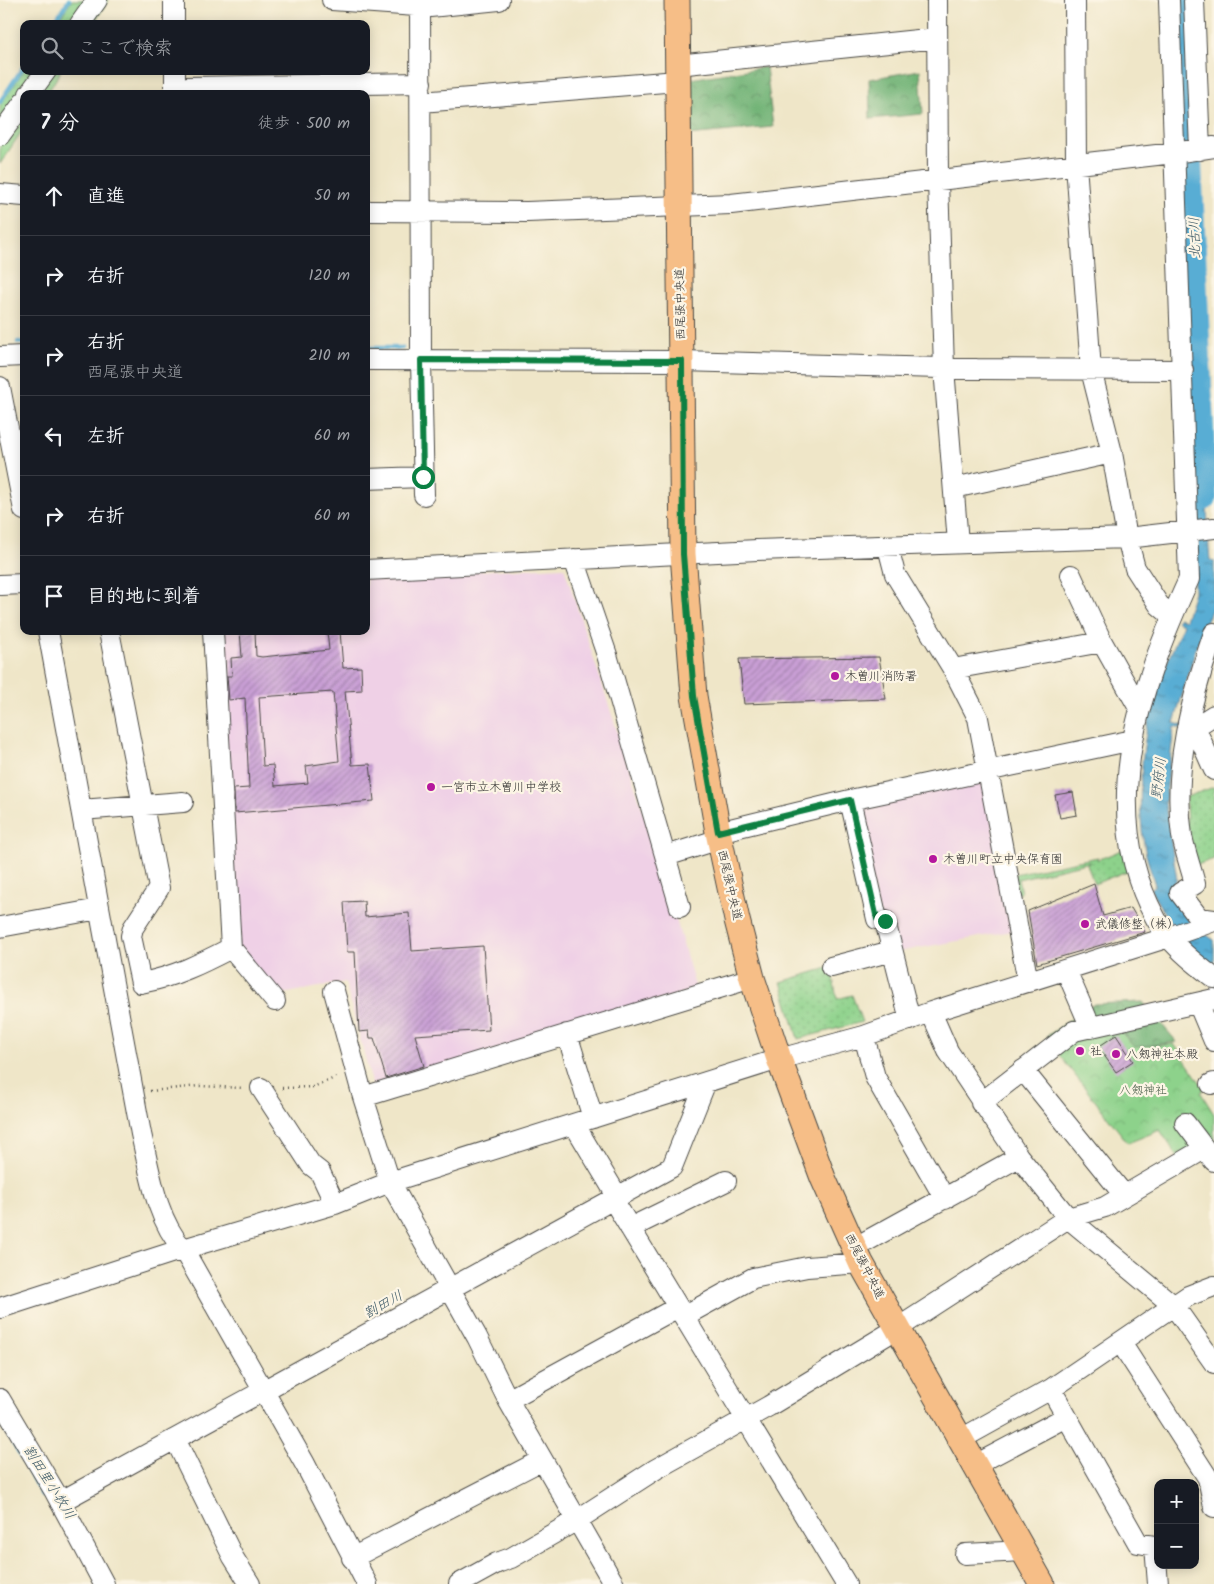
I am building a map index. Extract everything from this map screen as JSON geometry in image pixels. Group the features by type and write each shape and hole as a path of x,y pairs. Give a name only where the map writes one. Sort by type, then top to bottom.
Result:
{"main road":[{"name":"西尾張中央道","path":"677,0 683,554 694,696 719,836 752,978 779,1059 823,1178 857,1255 1042,1584"}],"street":[{"path":"83,20 96,0"},
{"path":"174,0 174,20"},
{"path":"186,0 186,20"},
{"path":"332,0 420,3 499,0"},
{"path":"937,0 938,180 944,368 958,543"},
{"path":"1075,0 1076,164 1090,370 1112,453 1127,538 1135,568 1159,605 1172,616"},
{"path":"1169,0 1193,151"},
{"path":"1194,0 1193,151 1183,370 1201,531 1189,579 1172,616 1139,708 1126,787 1126,820 1138,882 1156,920 1214,978"},
{"path":"370,479 424,486 421,360 420,3"},
{"path":"370,90 421,92 677,73 937,38"},
{"path":"33,90 43,75"},
{"path":"182,83 368,90"},
{"path":"0,135 20,108"},
{"path":"370,210 527,212 731,204 1193,151"},
{"path":"0,194 20,196"},
{"path":"0,358 20,356"},
{"path":"370,360 682,361 944,368 1183,370"},
{"path":"0,387 20,490"},
{"path":"954,488 1112,453"},
{"path":"370,570 683,554 1127,538 1201,531"},
{"path":"888,547 895,574 953,669 978,718 1028,982"},
{"path":"574,559 607,655 680,906"},
{"path":"1071,575 1102,642 1139,708"},
{"path":"0,585 20,584"},
{"path":"1209,922 1199,918 1180,893 1196,884 1182,837 1179,802 1204,661 1214,633"},
{"path":"49,635 140,1134 158,1203 171,1236 183,1249 260,1388 305,1464 367,1584"},
{"path":"110,635 159,888 133,928 131,936 141,983 163,979 190,969 231,948"},
{"path":"213,635 231,948 275,1001"},
{"path":"953,669 1102,642"},
{"path":"1191,727 1214,715"},
{"path":"1191,727 1214,770"},
{"path":"666,856 719,836 850,800 1133,740"},
{"path":"850,800 877,919 885,921 910,1020"},
{"path":"81,810 183,802"},
{"path":"0,927 99,909"},
{"path":"0,1308 183,1249 335,1204 390,1182 779,1059 864,1036 931,1012 1172,936 1209,922"},
{"path":"831,968 892,951"},
{"path":"1066,970 1091,1028"},
{"path":"363,1097 752,978"},
{"path":"334,991 363,1097 390,1182 448,1284 508,1400 614,1584"},
{"path":"981,1104 1074,1031 1206,1001 1214,1041"},
{"path":"931,1012 948,1051 981,1104 1019,1157 1068,1218 1174,1306 1214,1363"},
{"path":"567,1034 593,1118"},
{"path":"864,1036 875,1077 945,1199"},
{"path":"1023,1070 1124,1194"},
{"path":"58,1498 175,1439 260,1388 614,1193 672,1167 706,1082"},
{"path":"261,1088 311,1165 320,1172 335,1204"},
{"path":"459,1584 497,1563 511,1558 577,1520 656,1469 898,1328 1068,1218 1105,1207 1124,1194 1209,1155 1186,1123"},
{"path":"574,1124 614,1193 630,1228 846,1584"},
{"path":"508,1400 681,1311 753,1278 857,1255 945,1199 1019,1157"},
{"path":"630,1228 726,1181"},
{"path":"961,1439 1051,1389 1188,1296 1214,1286"},
{"path":"1121,1343 1208,1478 1214,1507"},
{"path":"1051,1389 1138,1544 1155,1546 1158,1584"},
{"path":"0,1399 58,1498 104,1584"},
{"path":"975,1465 1066,1417"},
{"path":"175,1439 233,1557 250,1584"},
{"path":"352,1558 542,1460"},
{"path":"966,1554 1024,1551"}],"path":[{"path":"133,1092 199,1086 313,1087 337,1077"}],"shaded area":[{"name":"一宮市立木曽川中学校","path":"564,567 659,860 696,989 373,1087 345,982 277,995 235,944 218,635 370,635 370,576"},
{"name":"木曽川町立中央保育園","path":"976,780 985,786 1012,931 897,952 879,912 855,806"}],"green space":[{"path":"72,0 109,0 96,20 59,20"},
{"path":"766,67 773,127 677,136 677,81"},
{"path":"920,70 923,114 870,119 869,79"},
{"path":"21,75 59,75 49,90 20,90 20,134 0,164 0,105"},
{"path":"1214,787 1214,859 1197,865 1187,837 1186,797"},
{"path":"1124,849 1132,869 1094,884 1087,864 1090,862 1018,879 1021,893 1017,894 1014,874 1098,857 1097,860"},
{"path":"831,967 837,999 852,995 862,1022 798,1039 781,982"},
{"path":"1143,1002 1177,1042 1134,1047 1116,1023 1055,1046 1047,1036 1094,1004"},
{"name":"八剱神社","path":"1118,1028 1134,1047 1174,1044 1204,1088 1201,1093 1214,1114 1214,1153 1179,1159 1160,1130 1128,1143 1056,1051 1076,1036"}],"water":[{"name":"野府川","path":"1205,460 1209,549 1210,560 1214,561 1214,603 1196,648 1174,723 1184,726 1183,729 1174,727 1165,803 1177,880 1168,890 1181,912 1201,931 1214,940 1214,967 1185,942 1150,889 1155,885 1144,844 1140,798 1143,751 1151,709 1183,624 1177,621 1178,618 1185,620 1194,592 1193,461"}],"building":[{"path":"240,635 255,635 256,656 262,657 329,650 327,635 340,635 343,668 361,667 362,690 345,691 352,765 370,764 374,801 235,813 234,789 249,788 245,698 229,700 227,676 232,676 231,658 242,657","holes":["333,692 339,761 306,766 308,783 275,786 273,765 263,766 259,697"]},
{"path":"879,657 886,699 744,704 739,659"},
{"path":"1073,792 1077,815 1060,818 1055,795"},
{"name":"武儀修整（株）","path":"1094,884 1103,916 1131,908 1145,932 1037,964 1028,911"},
{"path":"364,901 365,917 409,913 412,951 483,946 489,1030 415,1035 424,1066 386,1078 374,1038 370,1038 369,1031 359,1032 355,952 347,952 344,902"},
{"name":"八剱神社本殿","path":"1116,1035 1133,1061 1116,1072 1098,1047"}],"waterway":[{"path":"56,20 69,0"},
{"name":"北古川","path":"1184,0 1188,161 1203,497"},
{"path":"0,102 20,72"},
{"path":"370,348 402,348"},
{"name":"割田里小牧川","path":"0,1419 42,1495 50,1499"}],"place":[{"name":"木曽川消防署","path":"835,676"},
{"name":"一宮市立木曽川中学校","path":"431,787"},
{"name":"木曽川町立中央保育園","path":"933,859"},
{"name":"武儀修整（株）","path":"1085,924"},
{"name":"社","path":"1080,1051"},
{"name":"八剱神社本殿","path":"1116,1054"}],"route":[{"path":"423,477 421,360 682,361 683,554 694,696 718,832 850,800 877,919 885,921"}],"water label":[{"name":"割田川","path":"383,1304"}]}
